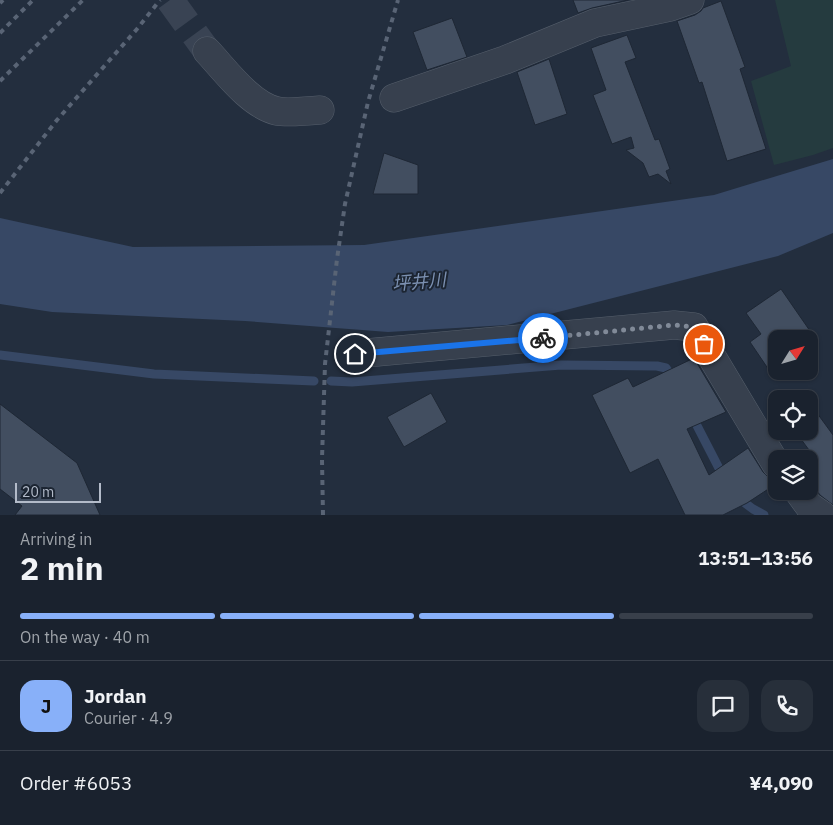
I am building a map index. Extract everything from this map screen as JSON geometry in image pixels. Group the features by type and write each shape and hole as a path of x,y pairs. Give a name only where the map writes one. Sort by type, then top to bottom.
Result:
{"street":[{"path":"394,98 505,60 595,23 690,0"},
{"path":"207,51 262,106 278,112 320,110"},
{"path":"355,354 674,325 694,327 768,451"},
{"path":"805,500 809,506 822,515"}],"green space":[{"path":"775,0 833,0 833,148 774,165 751,81 791,66"}],"water":[{"name":"坪井川","path":"833,159 833,233 778,256 507,325 388,332 245,321 52,312 0,304 0,218 133,247 364,245 714,195"}],"building":[{"path":"573,0 628,0 578,13"},
{"path":"721,1 745,67 740,69 766,149 727,161 702,82 699,83 677,21 695,15 703,8"},
{"path":"452,18 467,57 427,70 413,32"},
{"path":"627,35 636,58 625,62 655,140 659,139 670,169 666,171 671,184 658,174 649,177 643,163 626,150 634,148 631,137 612,144 593,95 606,90 591,48"},
{"path":"549,59 567,114 535,125 517,72"},
{"path":"384,153 418,165 418,194 373,194"},
{"path":"781,289 809,330 768,330 768,369 750,342 761,334 746,313"},
{"path":"694,358 726,412 687,429 709,475 748,448 768,477 768,489 747,503 723,515 685,515 658,459 630,473 592,395 628,378 633,387"},
{"path":"431,393 447,422 404,447 387,417"},
{"path":"0,404 77,463 100,515 15,515 22,506 0,489"},
{"path":"818,414 833,435 833,505 818,492 818,450 809,450 802,440 818,440"}],"waterway":[{"path":"0,355 154,374 314,381"},
{"path":"331,381 352,382 561,365 657,366 666,368 674,380"},
{"path":"691,414 724,478"},
{"path":"737,497 764,515"}],"tunnel":[{"path":"170,0 207,51"}],"railway":[{"path":"0,3 3,0"},
{"path":"0,33 33,0"},
{"path":"0,81 83,0"},
{"path":"0,193 57,120 160,0"},
{"path":"323,515 322,459 325,364 345,204 368,102 398,0"}],"way so far":[{"path":"543,338 674,325 694,327 704,344"}],"route":[{"path":"355,354 543,338"}]}
